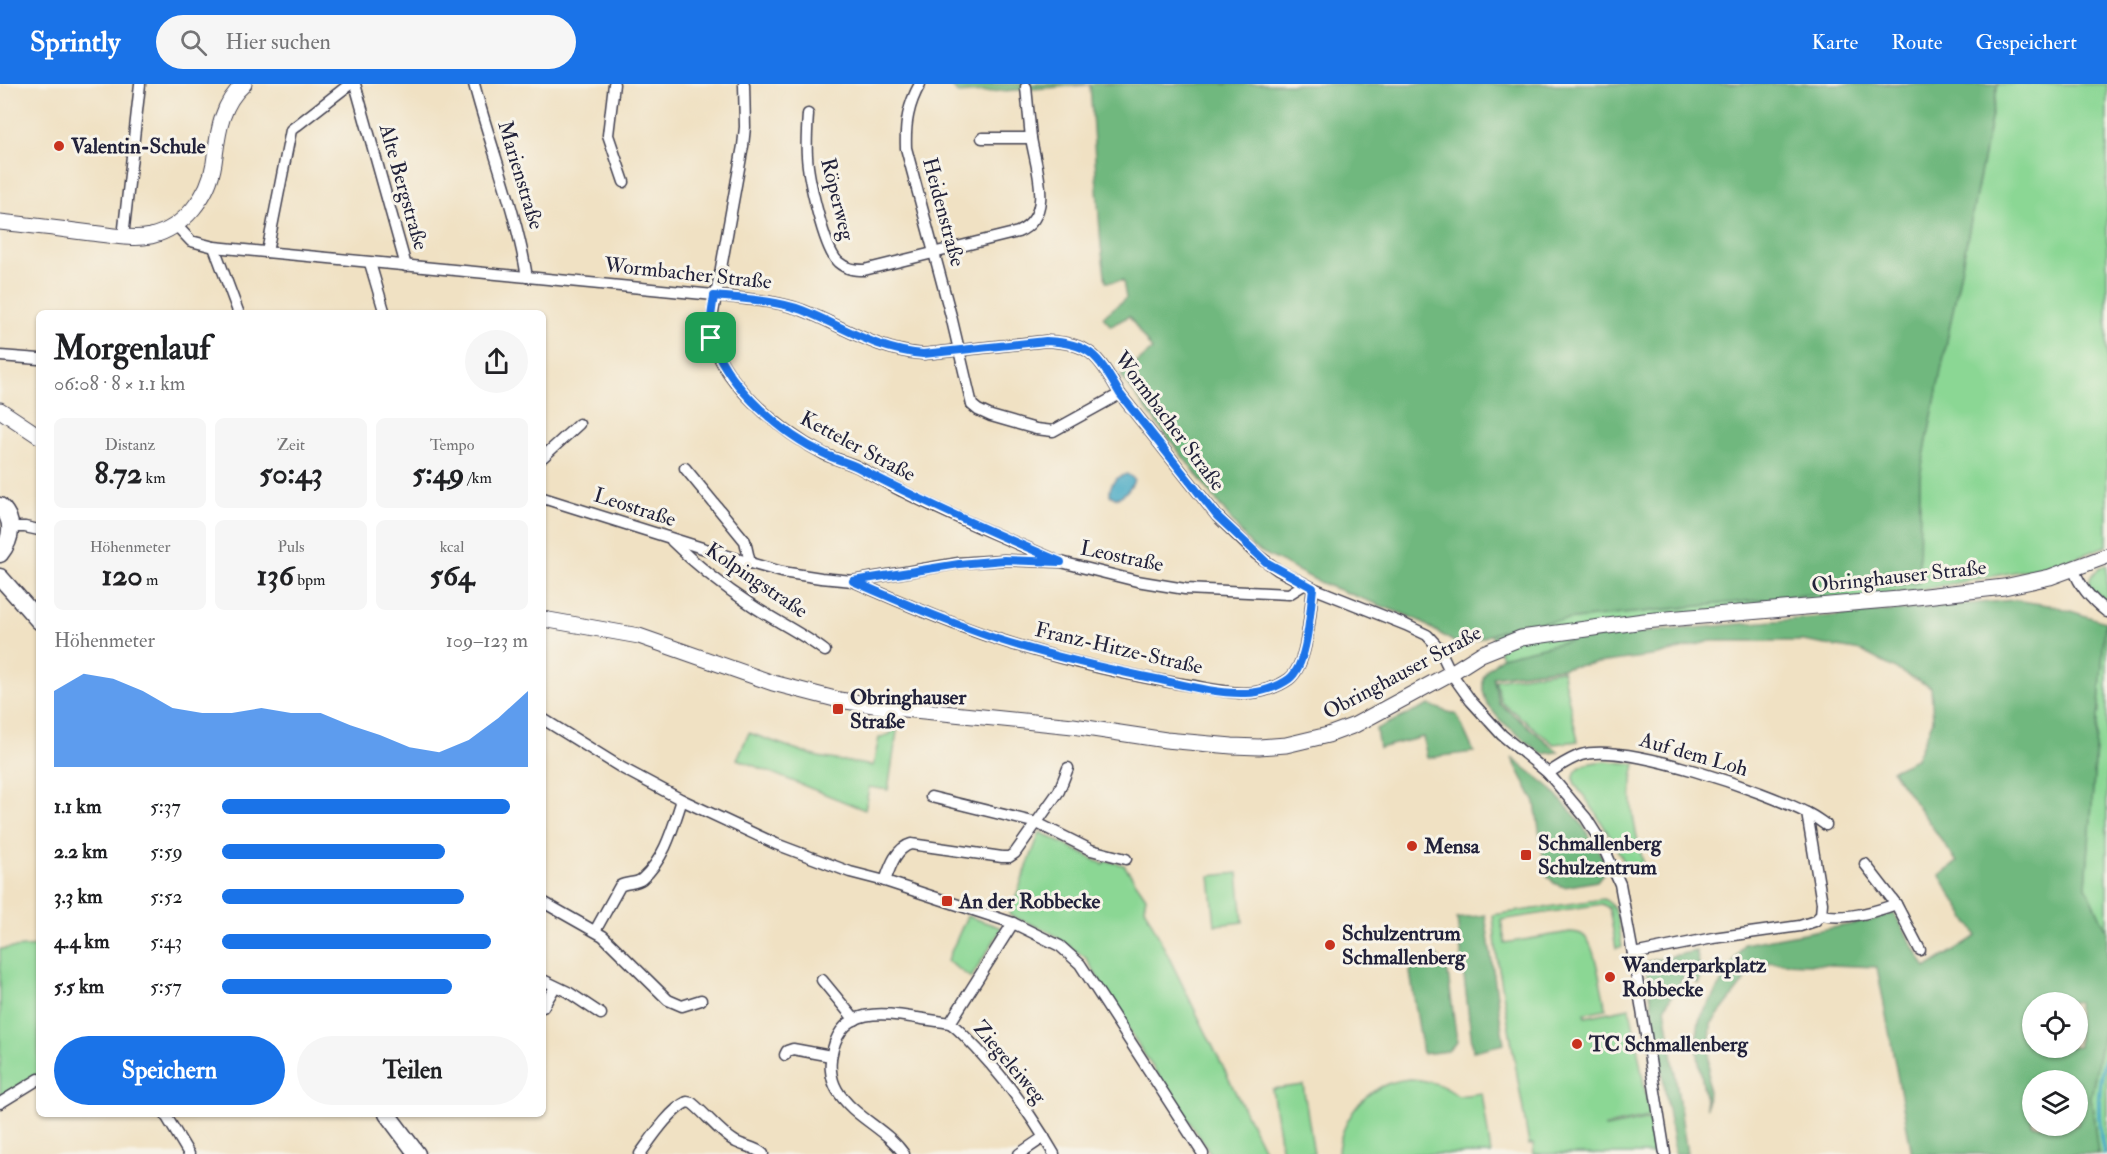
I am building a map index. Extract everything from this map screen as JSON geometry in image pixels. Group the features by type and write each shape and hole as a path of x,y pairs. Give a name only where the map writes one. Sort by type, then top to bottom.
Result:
{"main road":[{"path":"0,506 8,515 11,527 10,538 0,554"},
{"path":"0,577 36,618"},
{"path":"389,1117 417,1154"}],"street":[{"path":"123,237 140,84"},
{"path":"0,222 123,237 148,236 162,232 176,224 195,206 210,181 221,120 230,99 244,84"},
{"path":"267,252 291,130 352,84"},
{"name":"Alte Bergstraße","path":"352,84 406,266"},
{"name":"Marienstraße","path":"474,84 487,132 506,187 522,247 526,277"},
{"path":"614,84 608,135 624,182"},
{"name":"Ketteler Straße","path":"744,84 744,136 721,277 714,296 710,328 714,346 725,366 771,420 796,438 825,454 856,466 901,491 1061,562"},
{"name":"Heidenstraße","path":"920,84 906,122 906,148 974,408 1036,429 1053,432 1120,394"},
{"path":"935,252 1018,232 1032,222 1038,214 1041,201 1026,87"},
{"name":"Röperweg","path":"808,114 807,155 811,183 830,250 838,261 847,268 864,270 935,252"},
{"path":"982,138 1031,138"},
{"name":"Wormbacher Straße","path":"176,224 191,242 213,247 785,305 802,310 893,350 923,354 1046,341 1079,345 1099,361 1120,394 1233,533 1266,562 1309,586 1427,635 1439,648 1451,673"},
{"path":"213,247 237,310"},
{"path":"370,263 384,310"},
{"path":"0,356 36,359"},
{"path":"0,410 36,434"},
{"path":"546,454 579,424"},
{"name":"Leostraße","path":"685,468 744,541 750,563"},
{"name":"Leostraße","path":"546,499 750,563 792,573 853,581 970,562 1004,560 1061,562 1137,581 1185,589 1289,594 1309,586"},
{"path":"11,527 36,529"},
{"name":"Kolpingstraße","path":"670,539 697,566 719,583 754,607 806,636 825,651"},
{"name":"Obringhauser Straße","path":"546,620 639,636 772,683 839,700 894,708 1073,726 1166,740 1246,747 1286,745 1355,726 1499,645 1541,634 1644,621 1899,599 2004,587 2073,570 2107,556"},
{"path":"2073,570 2089,595 2107,612"},
{"name":"Franz-Hitze-Straße","path":"853,581 913,607 996,638 1037,650 1177,684 1248,693 1282,683 1297,670 1302,655 1309,586"},
{"path":"1451,673 1488,720 1548,772 1586,818 1612,864 1620,884 1633,954 1665,1154"},
{"path":"546,721 622,768 682,800 776,844 850,872 885,881 1013,923 1067,950 1075,958 1203,1154"},
{"name":"Auf dem Loh","path":"1548,772 1581,755 1599,753 1632,756 1734,783 1807,813 1826,825"},
{"path":"885,881 896,857 906,846 918,844 1009,857 1015,853 1037,824 1059,791 1068,768"},
{"path":"931,797 1037,824 1091,850 1126,859"},
{"path":"595,931 620,886 643,878 661,856 682,800"},
{"path":"1633,954 1713,938 1800,926 1815,921 1821,915 1822,903 1807,813"},
{"path":"1865,864 1896,904 1920,950"},
{"path":"546,904 603,936 668,1000 682,1006 701,1000"},
{"path":"1821,915 1830,917 1862,915 1896,904"},
{"name":"Ziegeleiweg","path":"1013,923 950,1023 991,1064 1028,1112 1054,1154"},
{"path":"822,980 855,1020"},
{"path":"546,982 568,992 601,1014"},
{"path":"546,1002 555,987"},
{"path":"904,1154 890,1138 841,1096 832,1078 831,1056 835,1043 842,1031 855,1020 869,1014 886,1013 950,1023"},
{"path":"785,1055 793,1049 831,1056"},
{"path":"0,1103 36,1081"},
{"path":"640,1154 675,1112 689,1102 737,1142 753,1147 763,1154"},
{"path":"167,1117 189,1154"},
{"name":"Ziegeleiweg","path":"1019,1154 1044,1137"}],"green space":[{"path":"950,84 1998,84 1920,476 1919,583 1517,625 1465,644 1454,642 1416,619 1321,583 1252,547 1121,376 1152,350 1129,316 1111,326 1103,317 1126,298 1123,281 1106,282 1101,246 1090,85 958,94"},
{"path":"1998,84 2107,84 2107,546 2058,564 1920,590 1580,638 1502,657 1491,635 1517,625 1919,583 1920,476"},
{"path":"2107,565 2107,602 2091,588 2090,578"},
{"path":"2014,600 2055,606 2105,622 2086,886 2107,931 2107,1012 2091,1097 2098,1154 1912,1154 1877,967 1759,962 1711,1024 1707,1108 1696,1044 1699,1020 1744,944 1869,921 1894,913 1926,968 1977,936 1940,876 1957,862 1892,770 1916,759 1933,720 1931,687 1861,651 1803,641 1711,641 1658,655 1493,677 1499,703 1559,752 1542,754 1500,720 1487,704 1483,691 1483,678 1487,670 1502,657 1580,638"},
{"path":"2105,622 2107,622 2107,931 2086,886"},
{"path":"1562,670 1578,741 1554,744 1501,702 1495,680"},
{"path":"1429,705 1457,715 1474,752 1427,758 1423,737 1379,748 1376,729"},
{"path":"898,725 888,790 869,787 865,810 737,759 749,733 818,757 873,766 879,738 890,734"},
{"path":"1512,758 1548,786 1579,820 1603,858 1604,872 1597,881 1564,887 1554,883 1546,874 1535,803"},
{"path":"1606,761 1635,764 1632,778 1632,804 1645,870 1630,872 1603,824 1574,781 1579,768"},
{"path":"1040,832 1103,864 1106,861 1124,865 1146,897 1144,907 1266,1154 1211,1154 1140,1048 1086,958 1048,931 1009,915"},
{"path":"1238,873 1243,922 1215,925 1210,876"},
{"name":"TC Schmallenberg","path":"1603,899 1609,902 1616,913 1622,947 1616,948 1609,908 1602,904 1501,920 1505,943 1570,932 1580,933 1587,939 1596,962 1606,1009 1585,1013 1585,1017 1630,1008 1650,1117 1605,1126 1605,1128 1650,1119 1657,1154 1534,1154 1533,1144 1529,1145 1497,957 1493,915"},
{"path":"1485,915 1504,1044 1473,1051 1457,919"},
{"path":"967,916 1002,928 971,978 947,961"},
{"path":"36,946 36,1075 0,1098 0,949"},
{"path":"1696,951 1702,975 1698,984 1685,974 1665,1007 1687,1154 1675,1154 1645,962"},
{"path":"1437,956 1447,966 1457,1042 1448,1051 1423,1054 1410,972 1416,960"},
{"path":"2107,1012 2107,1154 2098,1154 2091,1097"},
{"path":"1409,1079 1435,1083 1458,1096 1482,1093 1491,1154 1338,1154 1345,1126 1358,1105 1380,1087"},
{"path":"1303,1085 1314,1154 1282,1154 1272,1089"}],"water":[{"path":"1127,474 1134,479 1129,488 1118,497 1110,495 1114,481"}],"waterway":[{"path":"2104,1154 2100,1129 2099,1090 2107,1053"}],"place":[{"name":"Valentin-Schule","path":"59,146"},
{"name":"Obringhauser Straße","path":"838,709"},
{"name":"Mensa","path":"1412,846"},
{"name":"Schmallenberg Schulzentrum","path":"1526,855"},
{"name":"An der Robbecke","path":"947,901"},
{"name":"Schulzentrum Schmallenberg","path":"1330,945"},
{"name":"Wanderparkplatz Robbecke","path":"1610,977"},
{"name":"TC Schmallenberg","path":"1577,1044"}],"route":[{"path":"714,296 785,305 802,310 876,344 907,353 958,351 1046,341 1079,345 1099,361 1120,394 1233,533 1266,562 1313,588 1302,655 1297,670 1293,676 1282,683 1248,693 1177,684 1082,663 996,638 913,607 853,581 959,564 1004,560 1061,562 901,491 856,466 825,454 796,438 771,420 753,401 725,366 711,338 714,296"}]}
